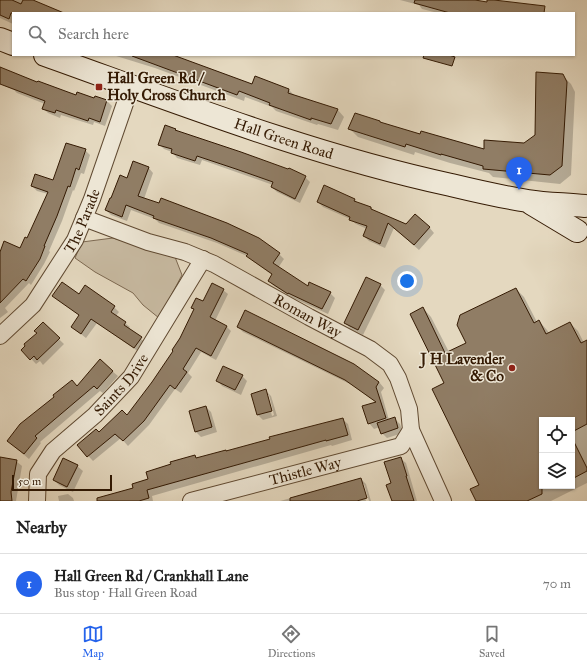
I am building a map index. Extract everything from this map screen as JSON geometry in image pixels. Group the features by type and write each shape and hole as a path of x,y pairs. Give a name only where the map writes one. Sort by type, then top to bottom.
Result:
{"street":[{"path":"0,39 12,44"},
{"name":"Hall Green Road","path":"48,56 329,154 406,175 528,201 586,205"},
{"name":"The Parade","path":"0,336 33,305 75,240 92,199 131,86"},
{"name":"Hall Green Road","path":"528,201 582,238"},
{"path":"582,238 576,220 578,214 586,205"},
{"name":"Roman Way","path":"84,218 148,242 185,252 203,259 309,317 370,348 390,364 398,378 409,409 411,430 443,501"},
{"name":"Saints Drive","path":"36,501 38,474 53,450 95,415 131,377 203,259"},
{"name":"Thistle Way","path":"191,501 401,446 411,430"}],"shaded area":[{"path":"113,238 175,257 182,275 159,318 143,305 133,293 95,272 75,258 82,242"}],"building":[{"path":"0,0 12,0 21,4 23,0 33,0 62,12 12,12 9,19 0,15"},
{"path":"415,0 475,0 487,2 487,0 494,0 545,6 544,12 446,12 414,3"},
{"path":"132,56 176,56 252,84 255,76 289,89 288,93 338,109 331,124 311,118 311,120 269,105 270,103 239,91 237,95"},
{"path":"424,56 455,57 452,66 423,58"},
{"path":"0,67 37,82 38,81 76,95 77,92 94,98 95,96 107,100 100,122 89,118 88,121 56,110 55,113 42,109 45,101 0,84"},
{"path":"536,72 563,74 567,82 562,166 550,175 483,169 483,166 406,144 405,147 348,129 355,113 420,134 421,131 484,149 484,140 524,143 535,135"},
{"path":"165,125 176,129 175,130 288,169 289,168 306,176 295,199 271,187 273,182 197,156 195,161 171,153 172,149 158,145"},
{"path":"66,143 86,149 79,170 76,168 70,187 68,186 40,259 26,281 23,279 0,303 0,252 4,241 20,248 25,237 27,238 48,192 31,186 35,174 53,180"},
{"path":"133,161 149,167 138,196 159,203 161,198 227,223 259,238 280,253 273,263 308,286 309,282 331,292 322,309 288,294 268,281 272,274 246,256 248,254 211,238 153,218 154,216 126,205 122,217 105,210 120,175 127,178"},
{"path":"324,185 355,199 354,201 371,207 371,209 406,224 415,214 430,227 414,245 388,223 380,244 363,236 367,226 349,220 350,217 317,202"},
{"path":"366,277 381,284 358,330 344,323"},
{"path":"62,282 79,294 85,285 115,306 111,312 126,322 124,325 142,337 134,348 91,319 81,334 71,327 79,315 52,296"},
{"path":"212,283 224,289 210,317 227,326 211,356 196,348 183,369 187,372 175,389 170,385 144,421 123,441 115,434 87,457 77,445 96,429 99,432 122,410 127,415 173,351 172,350 180,338 194,309 191,308 196,298 203,301"},
{"name":"J H Lavender & Co","path":"516,288 534,323 539,320 546,334 570,322 581,343 587,340 587,424 575,430 575,417 539,417 539,489 542,489 542,494 527,501 476,501 470,489 479,485 432,389 444,383 410,314 423,307 445,353 466,343 457,325 460,315"},
{"path":"245,310 354,364 379,382 376,387 386,418 368,424 362,406 376,402 345,380 237,327"},
{"path":"43,322 60,338 37,360 34,356 30,360 21,350 25,346 24,344 37,333 34,331"},
{"path":"100,359 113,371 97,389 94,386 35,436 37,438 24,454 7,441 20,424 54,397 53,395 72,380 77,386"},
{"path":"223,366 243,375 235,390 216,381"},
{"path":"266,389 272,411 257,415 251,394"},
{"path":"206,406 212,427 195,432 189,411"},
{"path":"395,417 398,428 381,434 377,423"},
{"path":"343,418 348,435 147,490 149,498 139,501 97,501 97,498 133,488 132,484 148,479 146,472 171,464 170,462 195,455 196,458 226,451 270,439 269,437"},
{"path":"575,444 587,468 587,471 575,477"},
{"path":"0,457 17,460 11,492 12,501 0,501"},
{"path":"401,457 414,501 392,501 386,485 391,483 384,462"},
{"path":"63,458 78,465 67,487 53,480"},
{"path":"361,478 367,498 357,501 290,501 290,498"}],"place":[{"name":"Hall Green Rd / Holy Cross Church","path":"99,87"},
{"name":"Hall Green Rd / Crankhall Lane","path":"519,190"},
{"name":"J H Lavender & Co","path":"512,368"}]}
